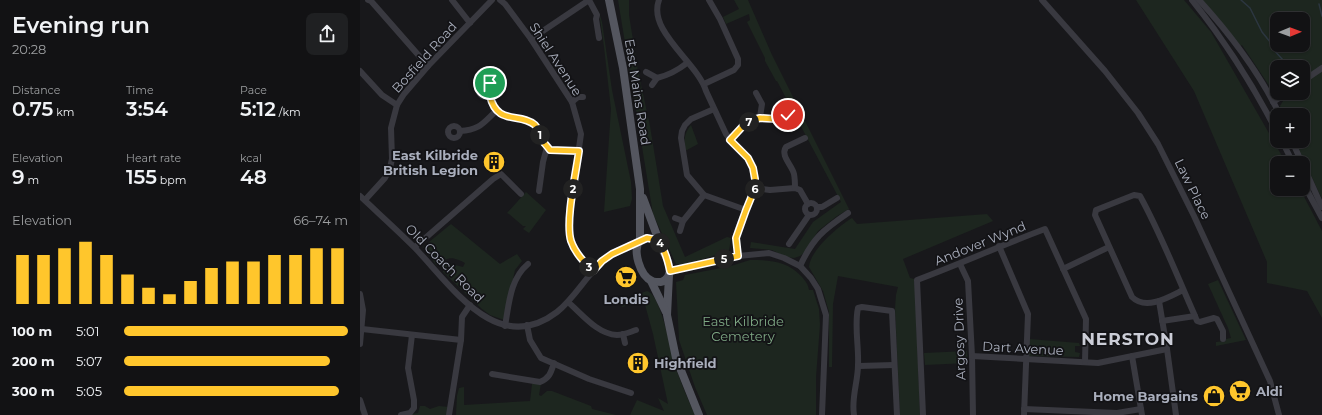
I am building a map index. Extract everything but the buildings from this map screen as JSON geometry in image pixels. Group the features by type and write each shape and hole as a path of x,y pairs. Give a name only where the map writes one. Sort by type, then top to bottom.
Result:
{"main road":[{"name":"East Mains Road","path":"609,0 623,68 640,189 639,242"},
{"name":"East Mains Road","path":"640,189 659,242"},
{"path":"667,315 670,273 665,254 659,242 653,238 647,238 639,242 636,253 646,277 652,281 658,282 663,281 670,273"},
{"path":"652,281 667,315 676,358 699,415"}],"street":[{"path":"368,0 371,1 428,66"},
{"path":"452,0 470,22"},
{"name":"Bosfield Road","path":"365,200 385,178 390,168 392,159 391,128 396,105 428,66 492,0"},
{"name":"Shiel Avenue","path":"500,0 505,4 530,39 572,102 581,134 569,218 569,235 571,243 578,255 593,271"},
{"path":"530,39 589,0 597,15 596,20 599,38"},
{"path":"659,0 657,12 660,24 704,84 714,109 730,140 751,163 755,179 755,188 736,238 738,256"},
{"path":"704,84 734,70 738,65 738,59 720,19 709,0"},
{"name":"Law Place","path":"1042,0 1105,71 1138,114 1158,144 1194,216 1270,381 1279,415"},
{"path":"1192,0 1221,37 1241,67 1255,89 1270,118"},
{"path":"1199,0 1242,51 1276,108"},
{"path":"652,85 657,78 677,71 687,62"},
{"path":"1310,77 1322,68"},
{"path":"360,71 382,95 396,105"},
{"path":"646,72 657,78"},
{"path":"756,93 762,104 760,118"},
{"path":"490,96 491,102 504,116 523,119 535,125 542,141 550,150 579,151"},
{"path":"572,102 578,97 583,97"},
{"path":"714,109 691,119 682,131 681,138 687,175 704,195 746,210"},
{"path":"460,130 471,130 477,128 497,110"},
{"path":"730,140 743,126 752,120 760,118 776,119 788,115"},
{"path":"795,188 794,173 784,154 784,150 786,147 806,138"},
{"path":"539,191 543,162 547,147"},
{"path":"415,247 493,179 501,174 521,194"},
{"path":"1310,180 1322,207"},
{"path":"755,188 770,190 795,188 800,190 808,204"},
{"path":"680,231 683,221 704,195"},
{"path":"1183,290 1159,302 1139,302 1132,297 1095,215 1096,210 1134,195 1138,195 1148,214 1183,290 1194,316 1197,321 1200,322 1214,318 1218,319 1223,339"},
{"name":"Old Coach Road","path":"360,196 415,247 452,289 488,319 505,326 528,325 546,319 568,302 602,261 612,254 639,242"},
{"path":"1310,196 1322,218"},
{"path":"808,204 813,203 817,207 822,207 837,198"},
{"path":"808,204 805,210 809,215"},
{"path":"789,244 809,215 815,214 817,207"},
{"path":"800,266 816,238 830,225 848,213"},
{"path":"675,218 683,221"},
{"name":"Andover Wynd","path":"924,415 917,280 960,264 999,246 1045,229 1086,319 1085,362"},
{"path":"999,246 1028,314 1024,412 1092,414 1141,412 1132,356"},
{"path":"1063,269 1109,247"},
{"path":"670,273 738,256 769,253 800,266 811,278 818,289 826,315 822,415"},
{"path":"505,326 515,280 522,269 528,264"},
{"name":"Argosy Drive","path":"960,264 968,281 972,356 973,415"},
{"path":"360,294 363,310 360,344"},
{"path":"568,302 601,330 612,334 623,334 636,330"},
{"path":"1159,302 1176,415"},
{"path":"449,413 461,340 462,316 470,305"},
{"path":"854,415 853,400 858,366 857,316 858,308 865,307 892,311 897,415"},
{"path":"1162,321 1194,316"},
{"path":"528,325 530,340 541,358 589,379 631,393"},
{"path":"362,329 461,340"},
{"path":"623,334 625,343"},
{"path":"401,415 410,413 414,408 408,368 412,335"},
{"name":"Dart Avenue","path":"972,356 1098,363 1167,349"},
{"path":"492,374 540,382 546,380 549,376 554,363"},
{"path":"858,366 894,365"},
{"path":"360,400 364,415"}],"green space":[{"path":"618,0 629,0 629,15 638,71 650,126 663,206 685,257 727,237 731,238 729,251 683,265 676,264 653,214"},
{"path":"734,0 748,0 772,55 849,209 837,216 818,231 804,253 794,258 786,257 772,250 750,248 751,242 795,249 813,222 841,202 765,61 765,58 747,22 750,20 749,14 726,24 723,17 739,9"},
{"path":"1136,0 1184,0 1211,32 1270,135 1270,148 1277,148 1282,156 1270,156 1270,196 1304,196 1322,231 1322,318 1307,291 1267,283 1267,262 1194,91"},
{"path":"1202,0 1322,0 1322,199 1310,173 1310,156 1302,156 1298,148 1310,148 1310,108 1281,108 1280,106 1284,100 1310,100 1310,60 1270,60 1270,87 1242,45 1240,46"},
{"path":"599,12 602,22 612,90 631,182 632,199 630,206 604,212 611,109"},
{"path":"691,125 698,144 685,151 685,137"},
{"path":"526,192 546,210 529,233 523,229 526,226 523,226 507,213"},
{"path":"987,214 993,221 903,259 910,278 914,279 915,284 920,415 900,415 895,308 898,287 838,276 833,304 832,367 829,367 829,312 823,291 809,267 814,253 826,239 852,218 857,224"},
{"path":"451,224 500,264 517,254 522,261 515,270 504,320 490,315 482,309 443,272 443,268 447,264 463,267 465,263 450,258 436,265 423,247"},
{"name":"East Kilbride Cemetery","path":"750,260 772,261 785,265 797,272 807,283 809,290 813,290 819,309 820,325 816,377 816,415 707,415 695,387 679,340 676,282 683,280 685,275 731,266"},
{"path":"1218,280 1246,340 1216,346 1216,342 1226,341 1226,339 1231,338 1208,284"},
{"path":"647,291 652,295 662,315 678,374 695,415 630,415 637,400 664,411 658,398 668,404 653,334 644,301 622,307 620,300 622,297 628,298"},
{"path":"1029,339 1079,343 1080,346 1075,346 1075,352 1080,353 1079,357 1029,356"},
{"path":"967,351 968,363 925,365 924,353"},
{"path":"533,382 541,383 539,395 541,396 547,391 552,391 591,406 592,409 616,415 456,415 459,388 464,387 464,405 530,401"},
{"path":"420,406 425,406 430,409 439,406 449,407 447,415 406,415 418,413"}],"waterway":[{"path":"1241,0 1250,8 1262,32 1271,43 1273,49 1283,60"},
{"path":"1319,4 1322,16"}],"place":[{"name":"East Kilbride British Legion","path":"494,162"},
{"name":"Londis","path":"626,277"},
{"name":"Highfield","path":"638,363"},
{"name":"Aldi","path":"1240,391"},
{"name":"Home Bargains","path":"1214,396"}],"district":[{"name":"NERSTON","path":"1128,339"}],"route":[{"path":"490,83 494,90 490,96 491,102 504,116 523,119 535,125 542,141 550,150 579,151 569,218 569,235 571,243 578,255 593,271 602,261 612,254 647,238 653,238 659,242 665,254 670,271 738,256 736,238 746,210 753,196 755,179 753,168 748,158 730,140 743,126 752,120 760,118 770,120 788,115"}]}
